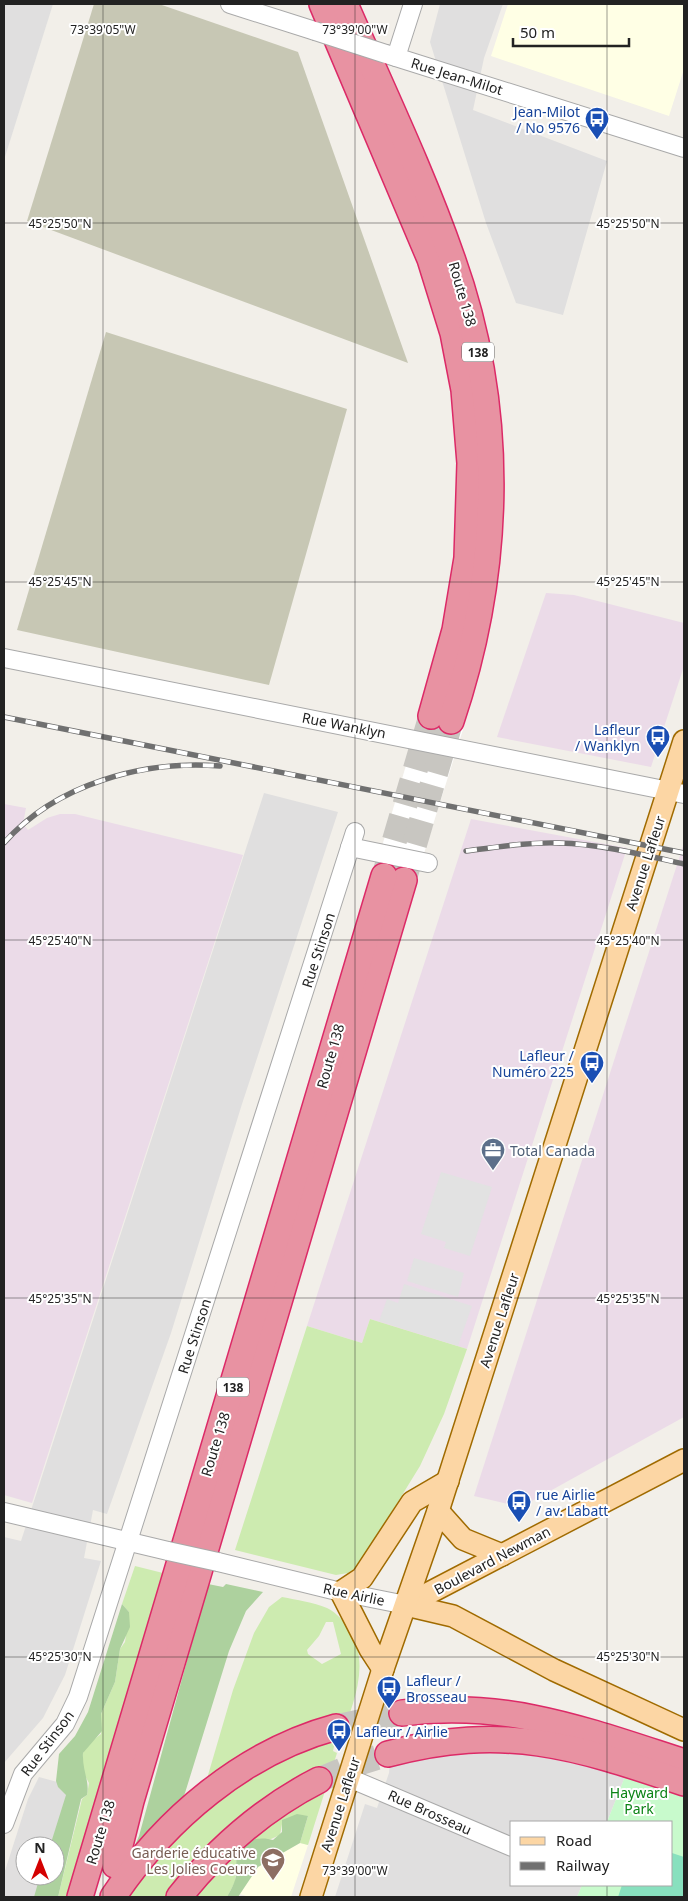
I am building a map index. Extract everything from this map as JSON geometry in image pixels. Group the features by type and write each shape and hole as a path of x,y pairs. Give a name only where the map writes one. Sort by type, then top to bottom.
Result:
{"highway":[{"name":"Route 138","path":"322,4 430,259 452,333 464,390 470,463 467,558 441,719 476,632 487,564 491,474 485,394 468,308 452,257 345,4"},
{"name":"Route 138","path":"80,1897 394,878 115,1864"},
{"path":"402,1712 468,1709 525,1715 576,1727 684,1762"},
{"path":"113,1897 155,1843 208,1794 262,1758 300,1739 336,1727"},
{"path":"388,1754 423,1745 463,1739 524,1740 580,1750 684,1783"},
{"path":"179,1897 215,1855 246,1827 279,1802 319,1780"}],"main road":[{"name":"Avenue Lafleur","path":"311,1897 383,1670 438,1511 676,792 684,742"},
{"name":"Boulevard Newman","path":"406,1605 684,1460"},
{"path":"383,1670 341,1592 362,1578 412,1502 448,1481"},
{"path":"438,1511 463,1539 502,1555"},
{"name":"Rue Airlie","path":"406,1605 453,1616 554,1670 684,1730"}],"street":[{"name":"Rue Jean-Milot","path":"230,4 684,148"},
{"path":"391,56 413,4"},
{"name":"Rue Wanklyn","path":"4,658 676,792"},
{"name":"Rue Stinson","path":"4,1824 23,1774 65,1724 74,1708 353,840 428,864"},
{"name":"Rue Airlie","path":"4,1512 341,1592 406,1605"},
{"name":"Rue Brosseau","path":"349,1778 510,1846"}],"shaded area":[{"path":"4,4 53,4 4,160"},
{"path":"94,4 159,4 298,52 408,363 27,221"},
{"path":"440,4 503,4 484,58 473,110 607,161 563,315 516,303 486,223 430,42"},
{"path":"508,4 684,4 684,69 669,116 491,56"},
{"path":"106,332 347,409 269,685 17,630"},
{"path":"546,593 574,595 684,623 684,666 651,767 497,737"},
{"path":"264,793 338,812 242,1104 171,1333 107,1514 93,1510 84,1558 101,1561 65,1675 43,1718 4,1763 4,1537 21,1541"},
{"path":"4,804 26,808 23,824 28,830 47,818 60,814 75,814 243,855 32,1503 4,1495"},
{"path":"471,819 627,848 467,1349 370,1319 362,1343 307,1326"},
{"path":"684,843 684,1417 521,1507 474,1496"},
{"path":"441,1172 492,1187 470,1256 444,1248 446,1242 421,1234"},
{"path":"414,1258 464,1273 458,1297 407,1281"},
{"path":"404,1284 472,1306 458,1346 379,1321 387,1299 398,1303"},
{"path":"491,1747 626,1774 607,1821 510,1821 510,1886 582,1886 577,1897 335,1897 365,1804 377,1808 389,1773 390,1761"},
{"path":"39,1777 72,1786 82,1795 65,1867 65,1836 16,1836 28,1799"},
{"path":"15,1840 15,1886 61,1886 58,1897 4,1897 4,1874"},
{"name":"Garderie éducative Les Jolies Coeurs","path":"300,1843 308,1845 291,1897 249,1897 240,1894 258,1867"}],"green space":[{"path":"370,1319 467,1349 444,1414 420,1466 359,1565 348,1573 336,1575 235,1550 307,1326 362,1343"},
{"path":"135,1566 163,1573 66,1897 58,1897 61,1886 65,1886 65,1868 82,1799 87,1795 89,1783 83,1772 83,1753 87,1745 101,1734 101,1714 115,1682 120,1649 125,1642 129,1612 122,1604"},
{"path":"208,1584 223,1587 226,1584 263,1592 246,1611 229,1651 185,1793 179,1805 129,1859 139,1836"},
{"path":"282,1597 305,1601 327,1608 347,1625 357,1646 359,1674 354,1701 340,1743 335,1742 333,1751 337,1753 308,1845 300,1843 308,1816 282,1824 280,1835 237,1854 235,1882 227,1897 189,1897 322,1772 170,1897 124,1897 206,1782 233,1690 254,1633 269,1607","holes":["326,1622 333,1622 341,1654 322,1664 308,1654 307,1650 319,1636"]},
{"path":"122,1604 129,1612 130,1627 120,1649 115,1682 101,1714 102,1731 83,1753 88,1790 87,1795 81,1799 65,1867 65,1836 53,1836 66,1795 58,1787 56,1781 59,1754 75,1736 88,1712"},
{"name":"Hayward Park","path":"626,1774 684,1792 684,1897 577,1897 582,1886 673,1886 673,1821 607,1821"},
{"path":"297,1814 308,1816 300,1843 258,1867 238,1897 227,1897 235,1880 237,1855 242,1845 251,1840 263,1838 273,1840 282,1832 282,1820"},
{"path":"673,1853 684,1857 684,1897 618,1897 622,1886 673,1886"},
{"path":"37,1886 61,1886 58,1897 34,1897"}],"pier":[{"path":"421,715 465,723 415,882 374,873"}],"tunnel":[{"path":"384,876 431,716"},
{"path":"404,880 451,721"},
{"path":"336,1727 402,1713"},
{"path":"319,1780 359,1763 388,1754"}],"railway":[{"path":"4,717 684,853"},
{"path":"4,843 25,823 49,805 75,791 103,780 161,767 220,766"},
{"path":"466,851 512,845 559,843 622,850 684,864"}],"place":[{"name":"Jean-Milot / No 9576","path":"597,140"},
{"name":"Lafleur / Wanklyn","path":"658,758"},
{"name":"Lafleur / Numéro 225","path":"592,1084"},
{"name":"Total Canada","path":"493,1171"},
{"name":"rue Airlie / av. Labatt","path":"519,1523"},
{"name":"Lafleur / Brosseau","path":"389,1709"},
{"name":"Lafleur / Airlie","path":"339,1752"},
{"name":"Garderie éducative Les Jolies Coeurs","path":"273,1881"}]}
